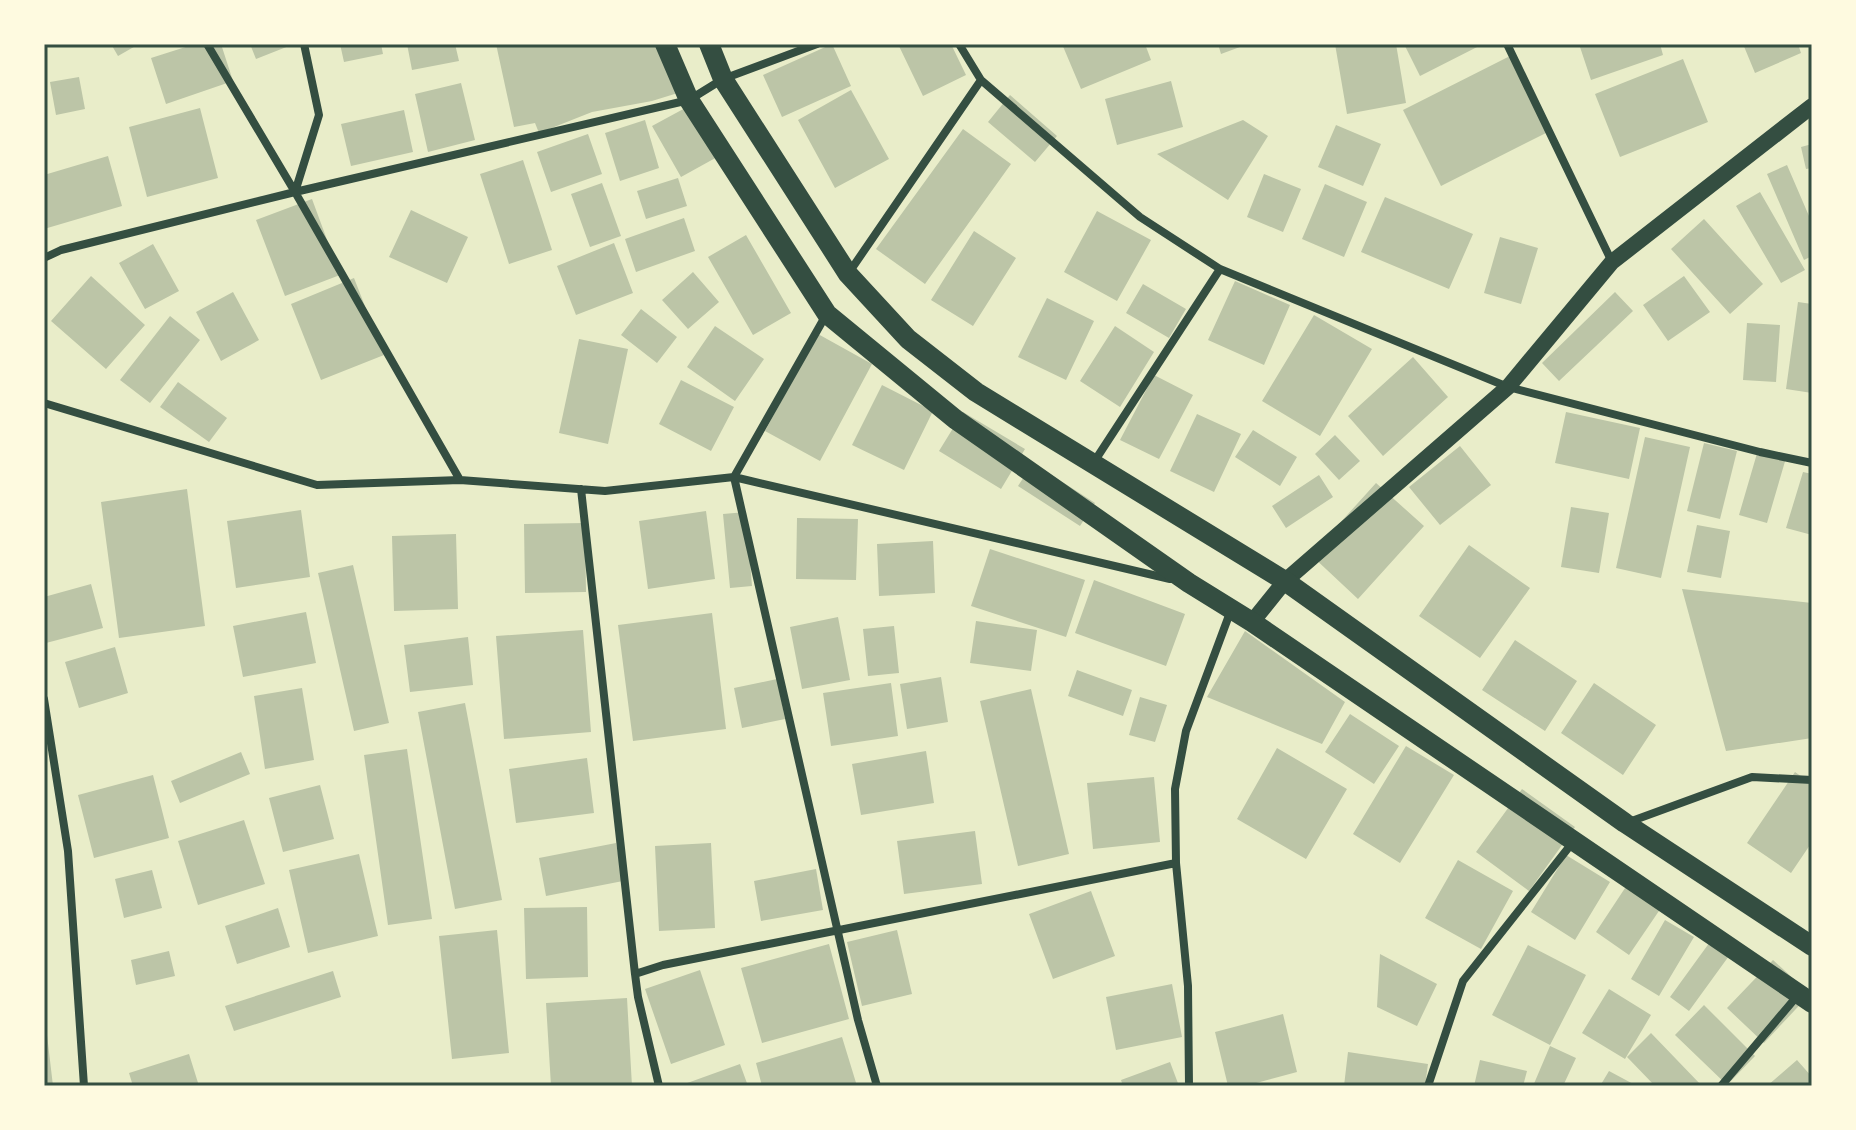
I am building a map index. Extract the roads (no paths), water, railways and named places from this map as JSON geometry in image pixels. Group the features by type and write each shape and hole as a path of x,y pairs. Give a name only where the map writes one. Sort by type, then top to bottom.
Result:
{"main road":[{"path":"665,44 689,100 827,314 955,419 1189,583 1252,622 1805,999"},
{"path":"709,44 723,79 848,274 908,339 976,392 1285,581 1625,823 1812,946"},
{"path":"1252,622 1285,581 1508,387 1612,262 1812,106"}],"street":[{"path":"207,44 460,480"},
{"path":"295,192 319,115 304,44"},
{"path":"44,258 61,250 295,192 689,100 723,79 817,44"},
{"path":"959,44 981,80 1140,217 1220,269 1508,387 1812,463"},
{"path":"1507,44 1612,262"},
{"path":"848,274 981,80"},
{"path":"1093,464 1220,269"},
{"path":"827,314 734,477 858,1020 877,1086"},
{"path":"44,403 317,485 460,480 605,491 734,477 1189,583"},
{"path":"581,489 638,997 659,1086"},
{"path":"1189,1086 1188,986 1176,863 1175,789 1186,731 1232,609"},
{"path":"44,699 68,851 84,1086"},
{"path":"1625,823 1752,777 1812,780"},
{"path":"1428,1086 1463,981 1574,841"},
{"path":"635,974 663,965 1176,863"},
{"path":"1721,1086 1805,999"}]}
